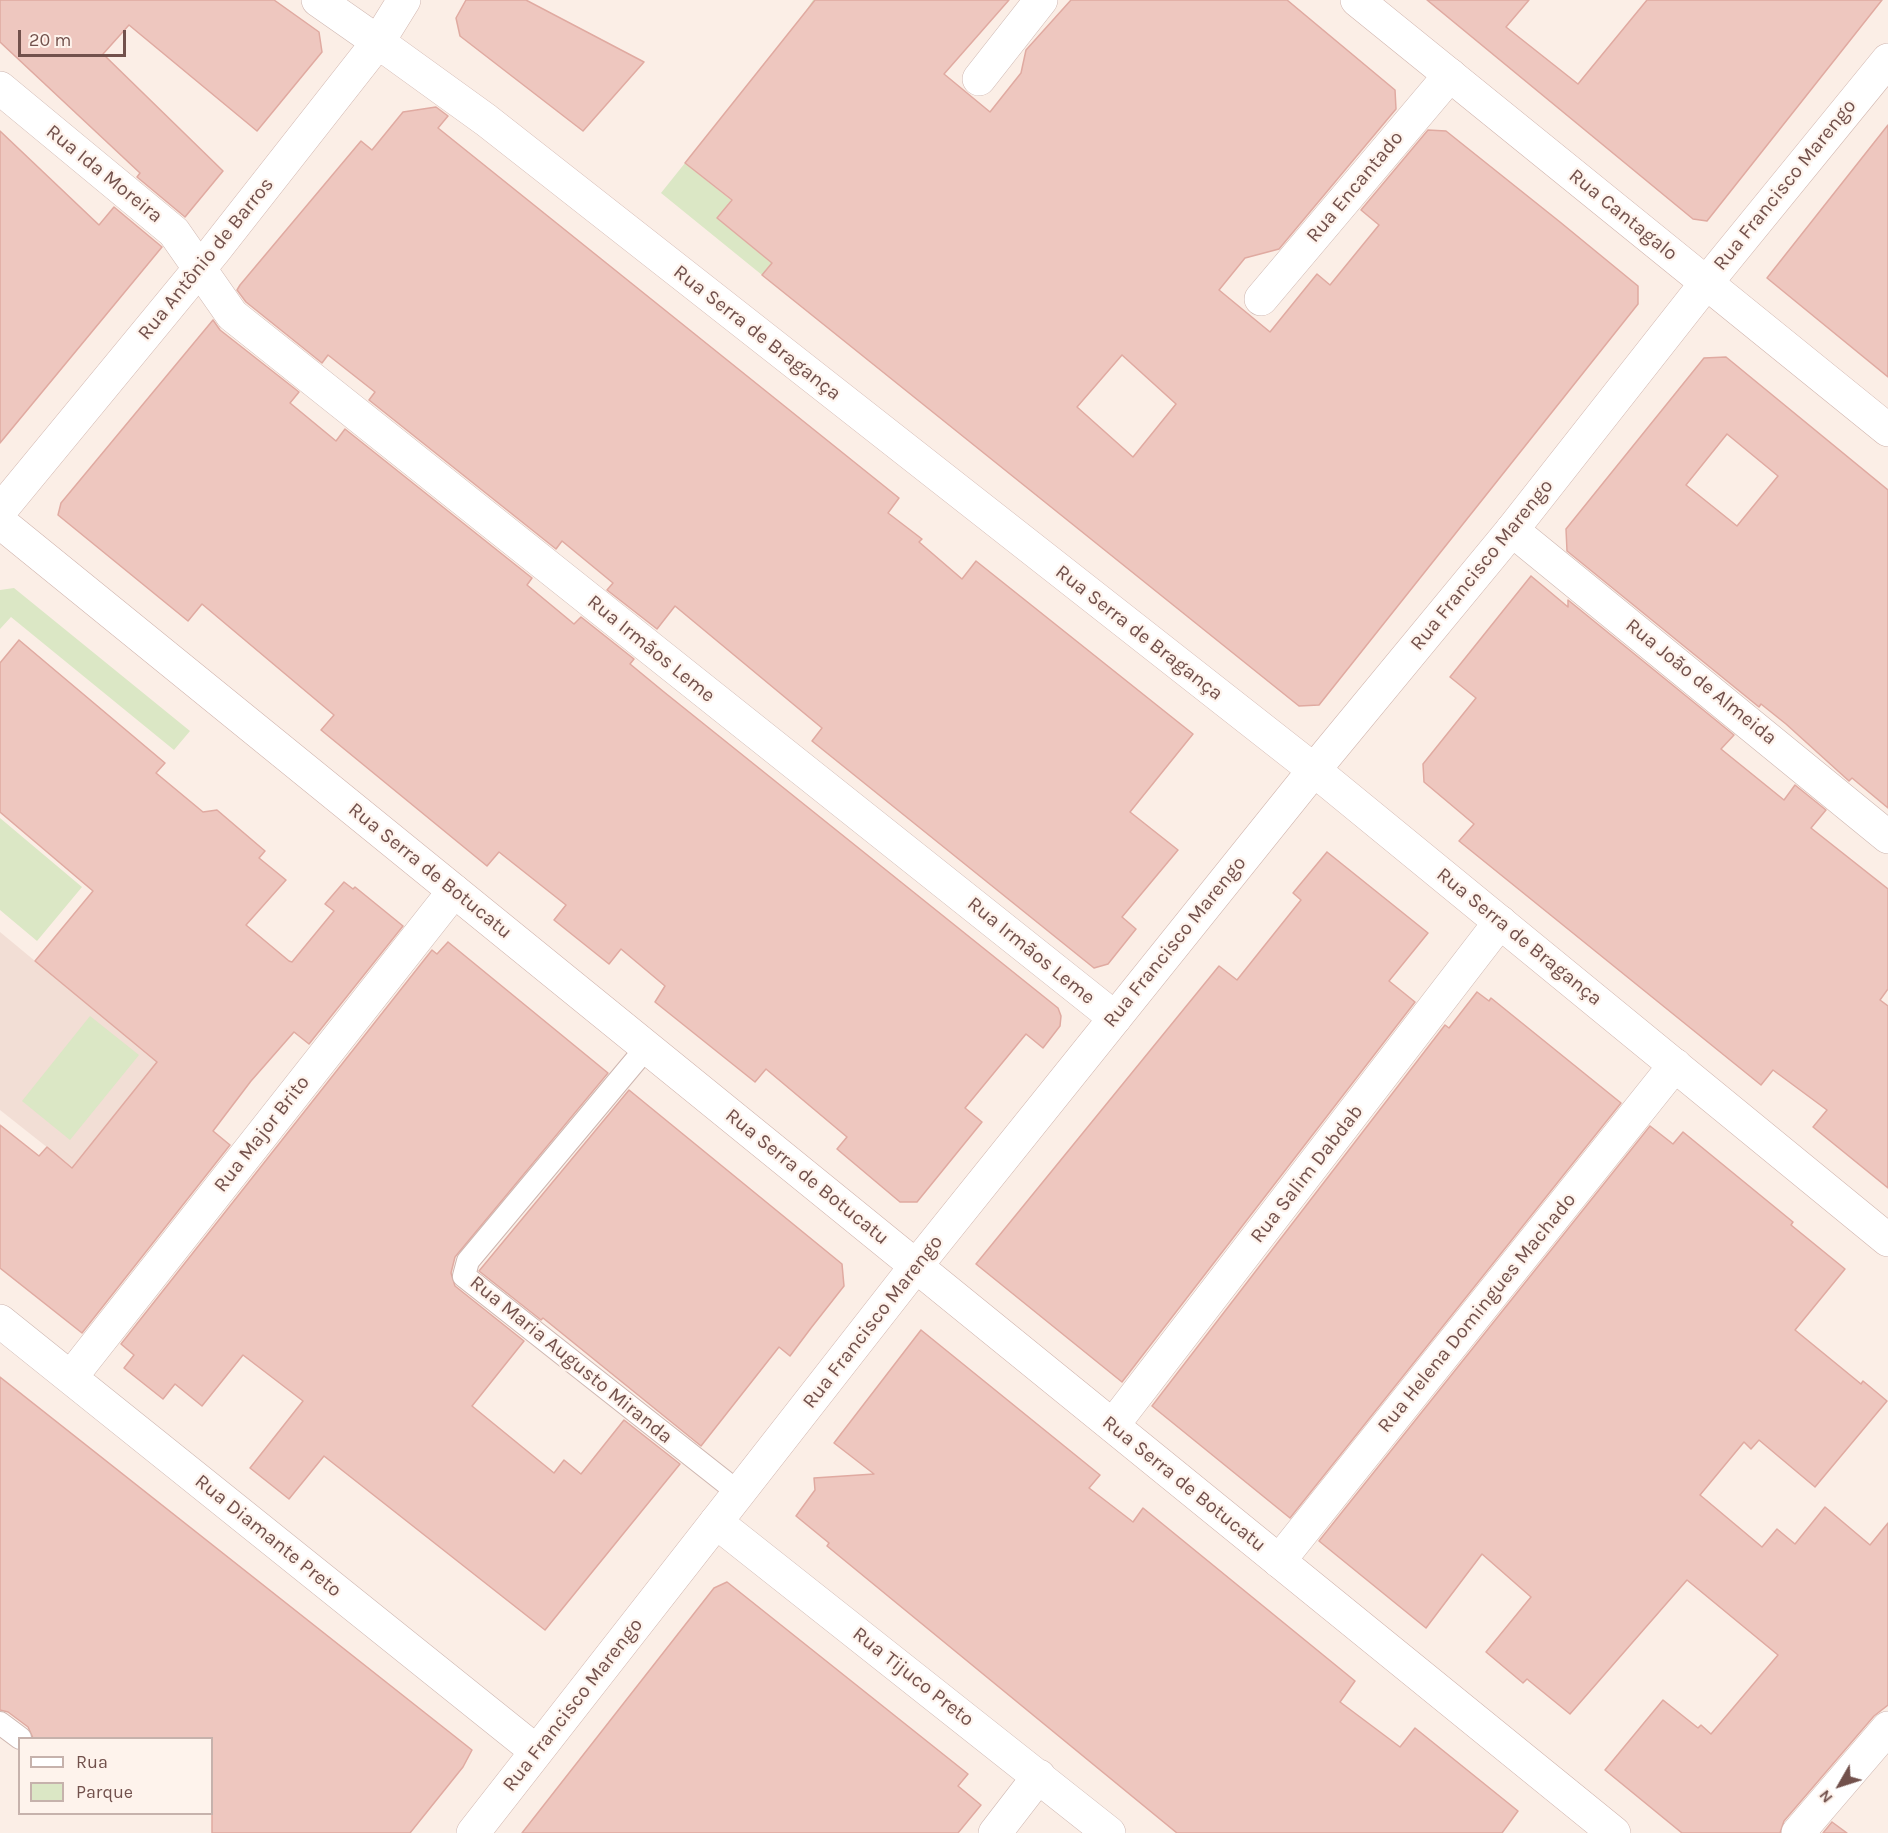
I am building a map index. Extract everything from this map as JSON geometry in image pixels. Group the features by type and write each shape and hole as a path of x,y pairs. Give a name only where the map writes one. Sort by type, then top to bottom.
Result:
{"street":[{"name":"Rua Serra de Bragança","path":"318,0 495,127 1314,770 1888,1240"},
{"name":"Rua Antônio de Barros","path":"0,511 201,268 378,42 404,0"},
{"path":"979,79 1041,0"},
{"name":"Rua Cantagalo","path":"1357,0 1888,430"},
{"name":"Rua Francisco Marengo","path":"473,1833 916,1266 1314,770 1512,530 1707,282 1888,60"},
{"name":"Rua Encantado","path":"1261,299 1449,75"},
{"name":"Rua Ida Moreira","path":"0,88 174,232 201,268"},
{"name":"Rua Irmãos Leme","path":"201,268 217,297 232,315 1115,1018"},
{"name":"Rua Serra de Botucatu","path":"0,522 1614,1833"},
{"name":"Rua João de Almeida","path":"1512,530 1888,837"},
{"name":"Rua Major Brito","path":"71,1377 454,891"},
{"name":"Rua Salim Dabdab","path":"1113,1425 1500,922"},
{"name":"Rua Helena Domingues Machado","path":"1279,1561 1675,1065"},
{"name":"Rua Diamante Preto","path":"0,1321 536,1751"},
{"name":"Rua Tijuco Preto","path":"717,1522 1109,1833"},
{"path":"1798,1833 1888,1728"},
{"path":"995,1833 1039,1776"}],"lane":[{"name":"Rua Maria Augusto Miranda","path":"647,1047 468,1261 464,1276 739,1493"},
{"path":"0,1723 19,1737"}],"shaded area":[{"path":"0,932 157,1062 72,1167 0,1110"}],"green space":[{"path":"813,0 849,0 946,76 762,275 661,193 685,163 731,200 727,206 893,82 805,12"},
{"path":"14,588 190,731 174,750 11,617 0,629 0,590"},
{"path":"0,818 82,887 37,941 0,910"},
{"path":"90,1016 139,1055 70,1140 22,1101"}],"building":[{"path":"0,0 274,0 319,32 322,52 257,131 129,25 103,54 223,171 185,217 137,177 140,173 0,42"},
{"path":"466,0 526,0 644,62 583,131 460,36 456,18"},
{"path":"815,0 1009,0 944,74 990,112 1021,73 1026,50 1071,0 1287,0 1395,90 1396,109 1279,249 1245,258 1219,290 1270,332 1317,274 1330,285 1379,225 1361,210 1428,130 1446,131 1638,286 1638,304 1319,705 1299,706 762,275 772,263 717,218 732,200 685,163","holes":["1122,355 1176,404 1133,457 1077,407"]},
{"path":"1427,0 1529,0 1506,27 1578,84 1647,0 1882,0 1707,221 1693,219"},
{"path":"436,107 448,116 438,128 899,498 888,513 922,539 919,542 962,579 976,561 1193,734 1130,812 1178,850 1122,917 1136,929 1108,964 1094,968 812,741 822,728 675,606 657,629 607,590 613,583 562,541 556,549 369,400 375,392 328,355 322,363 246,302 237,290 240,285 361,141 372,150 403,112"},
{"path":"1888,125 1888,377 1767,278"},
{"path":"0,131 99,225 114,207 162,247 0,443"},
{"path":"213,320 220,330 299,392 290,403 336,441 345,429 532,578 527,585 574,624 581,617 634,659 630,664 664,692 1058,1008 1061,1016 1060,1026 1043,1048 1026,1034 965,1108 982,1122 917,1202 900,1202 837,1149 847,1137 766,1069 755,1082 655,1002 665,986 621,949 609,964 554,920 566,905 499,852 487,866 321,730 334,715 202,604 188,621 58,515 61,503"},
{"path":"1726,357 1888,490 1888,808 1852,778 1849,781 1786,724 1761,704 1759,707 1567,551 1566,529 1704,358","holes":["1727,434 1778,476 1737,526 1686,485"]},
{"path":"1531,576 1568,607 1568,600 1734,735 1721,749 1784,800 1795,785 1826,810 1811,828 1888,889 1888,989 1880,1000 1888,1006 1888,1188 1813,1127 1827,1110 1773,1070 1761,1085 1459,841 1474,824 1424,782 1423,764 1476,698 1450,677"},
{"path":"19,640 165,763 156,773 203,812 217,810 265,851 259,858 286,880 246,925 289,961 292,962 334,911 325,904 344,882 353,889 355,887 403,926 309,1044 294,1032 251,1081 213,1131 230,1145 82,1333 0,1268 0,1125 39,1156 47,1147 72,1168 157,1062 35,961 93,891 0,812 0,663"},
{"path":"1327,852 1428,933 1389,981 1415,1002 1122,1382 976,1264 1219,966 1237,980 1301,900 1293,893"},
{"path":"448,942 608,1073 455,1257 451,1273 455,1286 524,1341 472,1406 554,1473 564,1460 581,1474 624,1420 680,1464 545,1630 324,1456 289,1499 250,1468 303,1401 243,1355 202,1406 175,1384 163,1399 124,1368 134,1355 121,1344 432,950 437,954"},
{"path":"1477,992 1489,1001 1491,998 1621,1103 1290,1518 1152,1406 1445,1025 1449,1028"},
{"path":"629,1090 842,1264 844,1286 790,1356 779,1347 701,1446 543,1318 541,1320 479,1271"},
{"path":"1650,1126 1673,1144 1683,1132 1793,1222 1791,1225 1845,1269 1795,1330 1861,1384 1863,1381 1887,1401 1815,1487 1759,1440 1751,1449 1744,1442 1700,1495 1762,1547 1777,1529 1795,1544 1825,1507 1870,1545 1888,1523 1888,1705 1874,1716 1784,1821 1780,1833 1682,1833 1605,1770 1663,1700 1698,1728 1701,1725 1711,1734 1778,1655 1687,1580 1570,1714 1527,1679 1523,1683 1486,1652 1531,1597 1482,1554 1426,1628 1319,1541"},
{"path":"921,1330 1100,1475 1089,1488 1133,1522 1143,1508 1355,1681 1340,1702 1400,1747 1415,1728 1518,1811 1502,1833 1177,1833 827,1546 829,1543 796,1516 815,1490 814,1478 874,1474 834,1443"},
{"path":"0,1377 472,1750 463,1767 410,1833 212,1833 213,1737 33,1737 28,1727 8,1712 0,1710"},
{"path":"727,1582 968,1774 958,1786 981,1805 958,1833 522,1833 714,1588"},
{"path":"1832,1822 1847,1833 1823,1833"}]}
